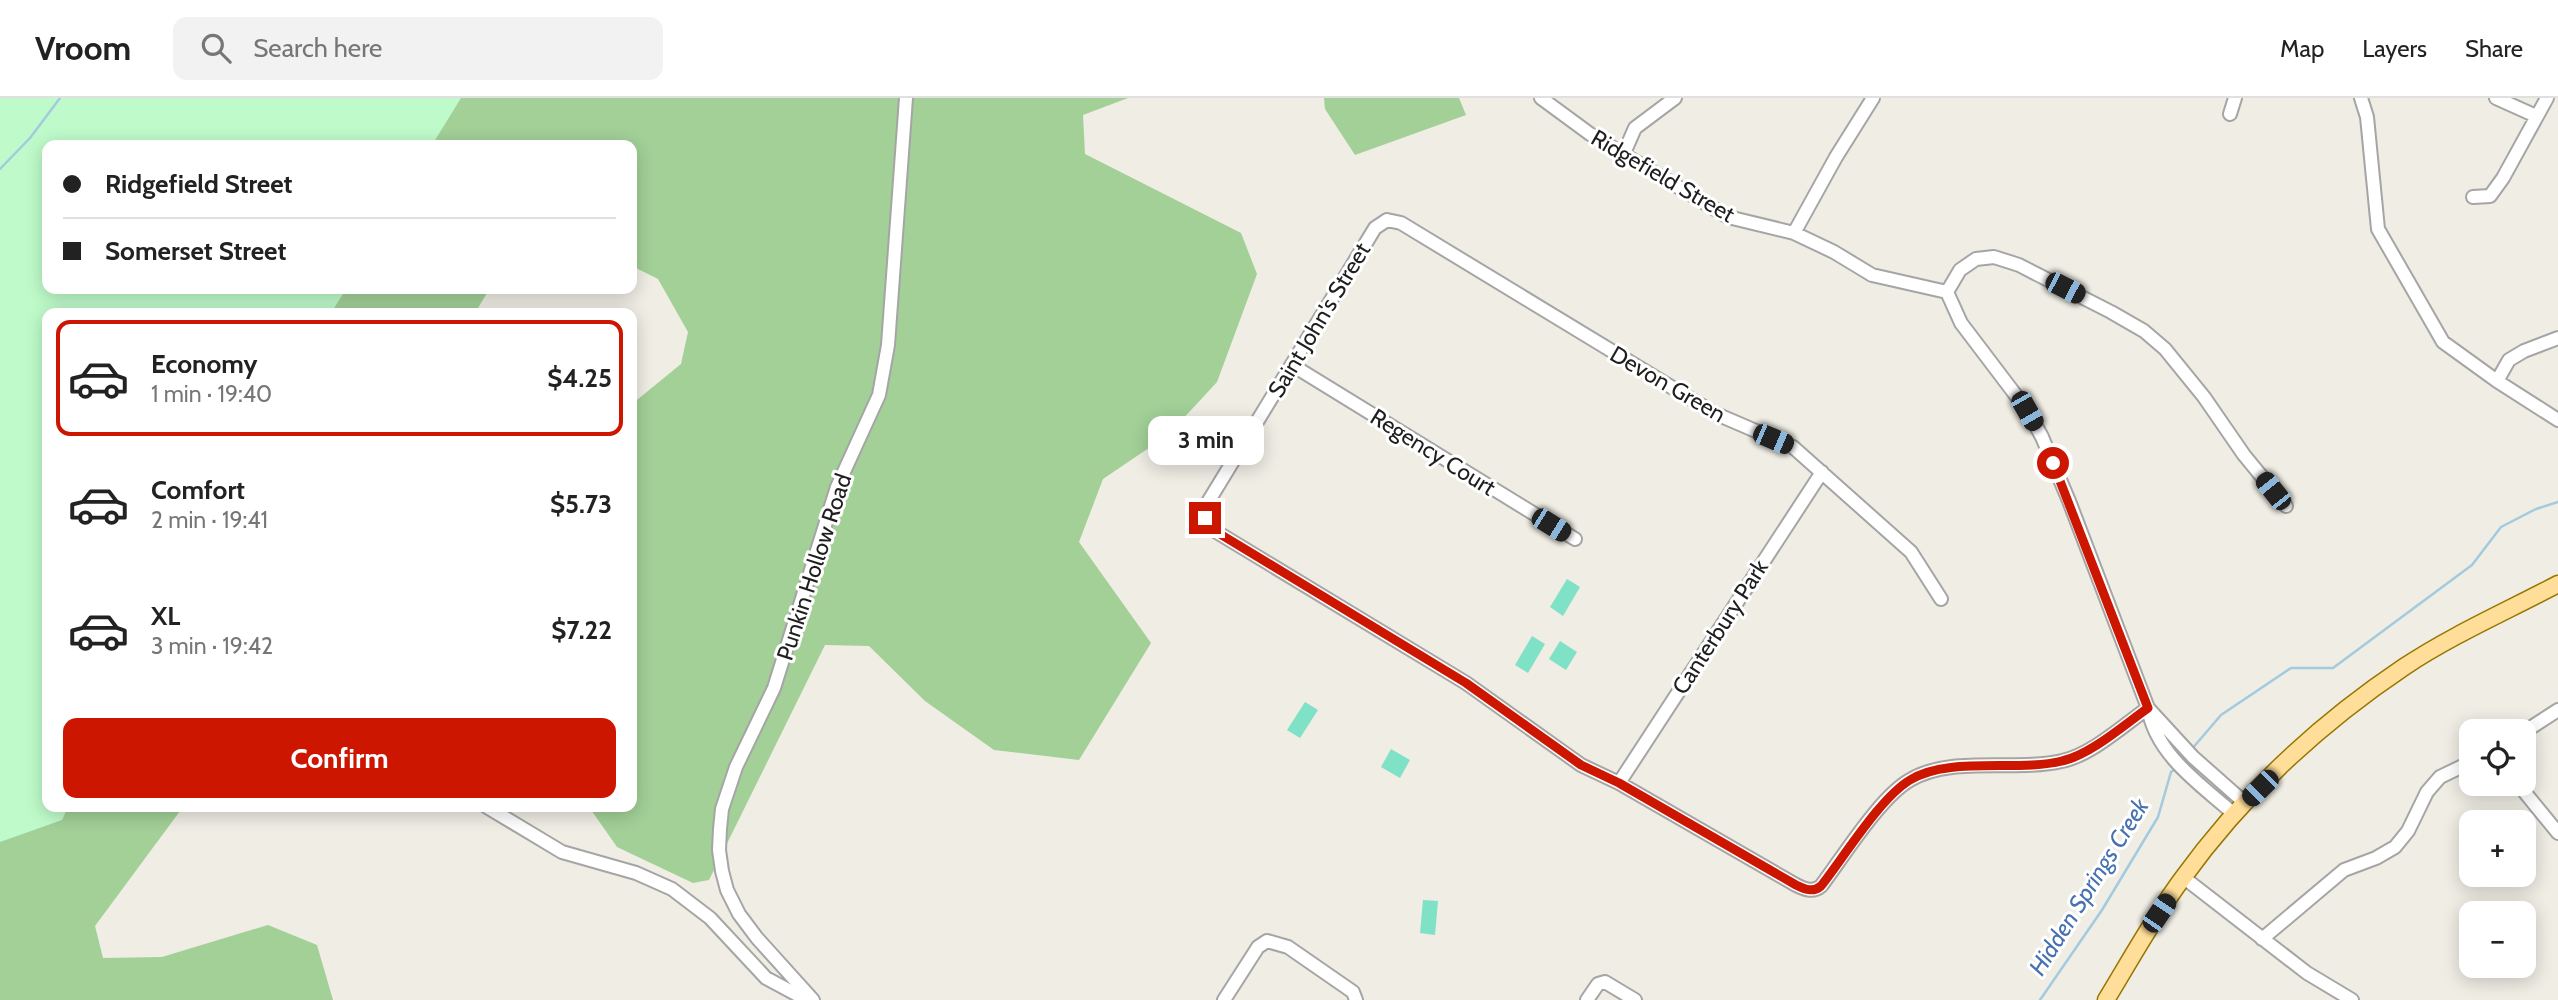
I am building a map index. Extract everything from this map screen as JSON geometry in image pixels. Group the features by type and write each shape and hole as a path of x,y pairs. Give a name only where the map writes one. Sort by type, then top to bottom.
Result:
{"main road":[{"path":"2106,1000 2183,877 2239,809 2322,729 2405,667 2558,584"}],"street":[{"name":"Punkin Hollow Road","path":"813,1000 757,938 739,914 727,890 719,850 722,809 736,766 774,688 837,486 879,395 888,345 906,98"},
{"name":"Ridgefield Street","path":"1541,98 1573,123 1728,217 1794,233 1834,252 1872,275 1947,292"},
{"path":"1624,153 1635,128 1675,98"},
{"path":"1794,233 1872,98"},
{"path":"2230,114 2235,98"},
{"path":"2361,98 2367,117 2378,229 2442,342 2497,382 2558,420"},
{"path":"2496,98 2536,116"},
{"path":"2473,197 2490,196 2503,178 2547,98"},
{"name":"Saint John's Street","path":"1401,223 1387,220 1375,228 1205,507 1207,525 1466,683 1581,765 1619,783"},
{"name":"Devon Green","path":"1401,223 1713,413 1793,447 1911,552 1941,599"},
{"path":"2239,809 2181,768 2151,728 2148,708 2042,437 2027,411 1961,323 1947,292 1959,270 1976,259 1994,257 2019,265 2144,331 2165,349 2204,397 2244,455 2286,506"},
{"path":"2497,382 2509,360 2558,338"},
{"name":"Regency Court","path":"1292,365 1575,539"},
{"name":"Canterbury Park","path":"1619,783 1822,472"},
{"path":"2148,708 2239,809"},
{"path":"1619,783 1796,885 1817,890 1895,790 1916,776 1931,770 2010,767 2064,761 2086,751 2148,708"},
{"path":"2536,724 2558,710"},
{"path":"2262,939 2344,870 2395,847 2408,831 2427,792 2440,777 2459,768"},
{"path":"2528,796 2558,833"},
{"path":"495,812 562,852 636,873 672,889 710,918 766,978 807,1000"},
{"path":"2183,877 2307,973 2351,1000"},
{"path":"1224,1000 1258,947 1267,941 1288,947 1353,992 1356,1000"},
{"path":"1587,1000 1598,984 1605,982 1635,1000"}],"green space":[{"path":"0,98 461,98 435,140 42,140 42,294 343,294 334,308 42,308 42,812 66,812 62,820 0,842"},
{"path":"135,98 1128,98 1083,115 1085,154 1241,233 1257,274 1217,382 1168,435 1103,479 1079,542 1151,643 1079,760 994,750 925,701 869,646 825,645 709,880 693,883 617,847 592,812 637,812 637,400 681,364 688,332 658,279 637,268 637,140 110,140"},
{"path":"1324,98 1459,98 1466,115 1355,155 1325,109"},
{"path":"42,292 486,294 478,308 42,308 42,812 179,812 95,926 103,958 162,957 268,925 317,945 333,1000 0,1000 0,321"},
{"path":"1567,579 1580,587 1563,616 1550,607"},
{"path":"1532,636 1545,644 1528,673 1515,665"},
{"path":"1560,641 1577,652 1566,670 1549,659"},
{"path":"1305,702 1318,710 1300,738 1287,730"},
{"path":"1391,749 1410,760 1400,778 1381,767"},
{"path":"1423,900 1438,901 1435,935 1420,933"}],"waterway":[{"path":"0,169 30,138 60,98"},
{"name":"Hidden Springs Creek","path":"2191,750 2221,715 2291,668 2333,668 2472,565 2501,527 2536,509 2558,502"},
{"name":"Hidden Springs Creek","path":"2040,1000 2102,910 2158,817 2171,772 2175,769"}],"route":[{"path":"1205,518 1207,525 1215,531 1466,683 1581,765 1619,783 1803,889 1817,890 1895,790 1916,776 1931,770 2010,767 2064,761 2086,751 2148,708 2053,463"}]}
